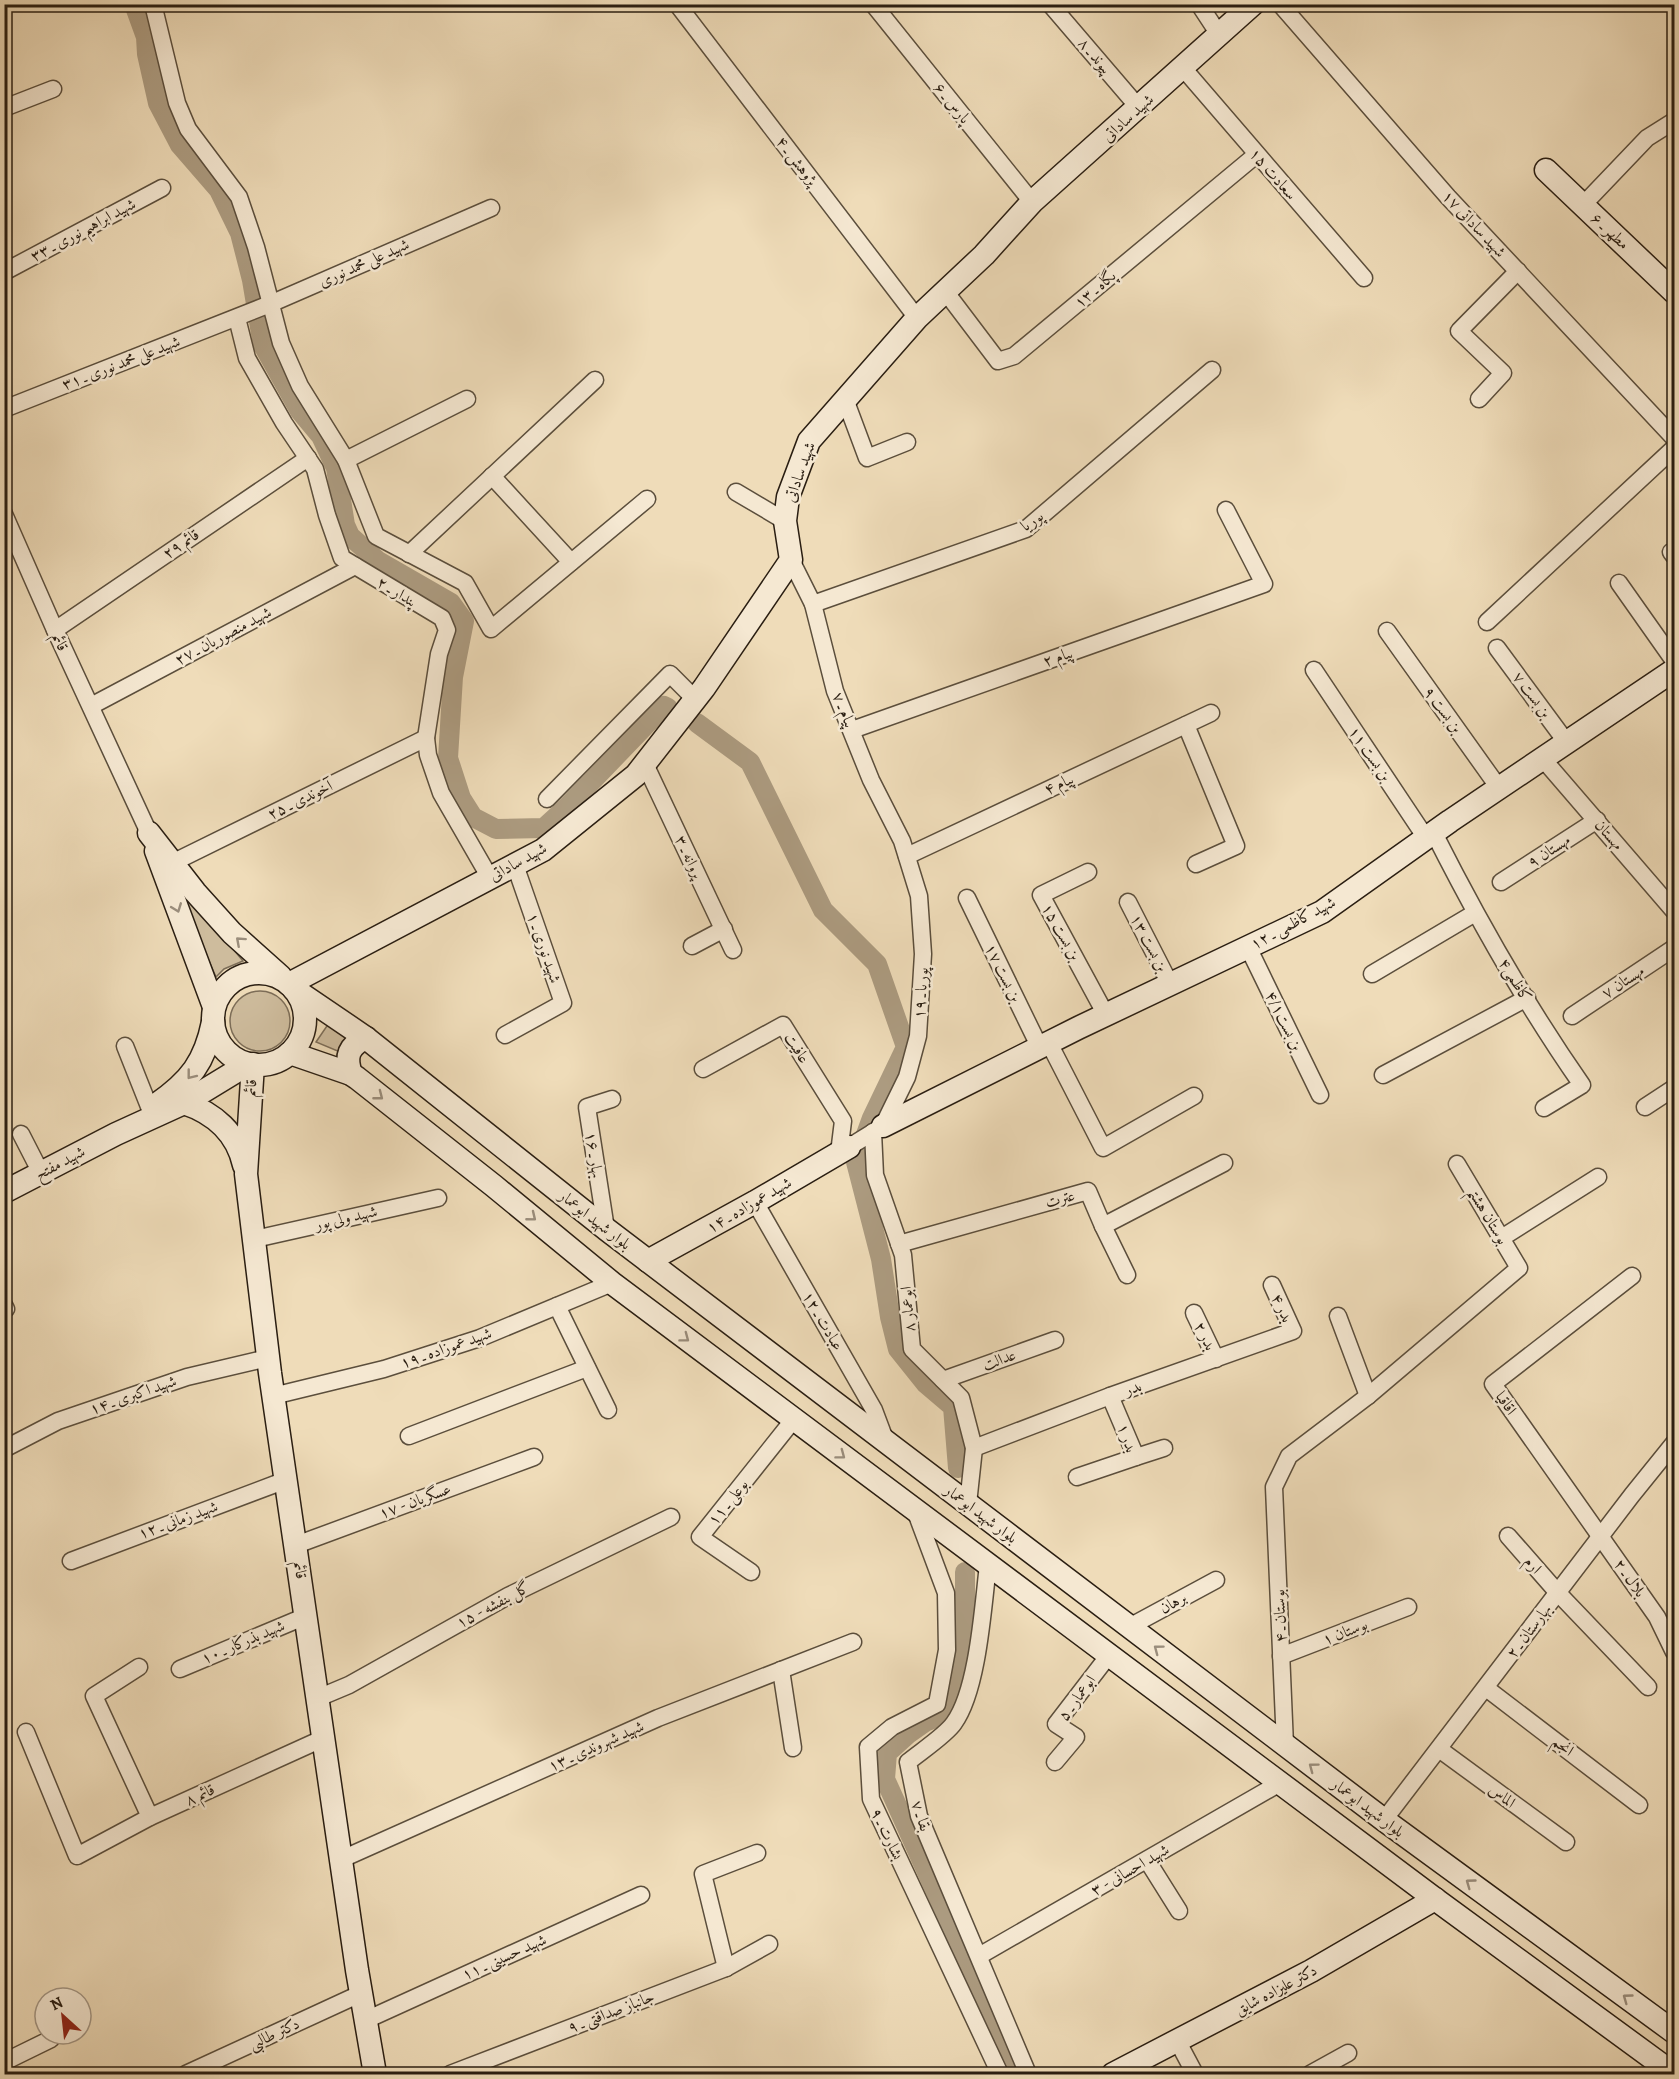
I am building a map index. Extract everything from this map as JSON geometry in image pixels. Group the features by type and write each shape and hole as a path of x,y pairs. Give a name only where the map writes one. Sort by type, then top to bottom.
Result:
{"street":[{"path":"153,4 177,102 188,129 239,197 256,247 281,343 300,386 346,460 376,536 465,583 491,629 647,499"},
{"name":"پژوهش ـ ۴","path":"677,4 917,318"},
{"name":"پارس ـ ۶","path":"873,4 1032,202"},
{"name":"پیوند ـ ۸","path":"1050,4 1139,108"},
{"path":"1199,4 1220,36"},
{"name":"شهید ساداتی","path":"289,984 543,850 636,775 695,699 790,560 785,521 788,497 809,441 917,318 984,255 1032,202 1220,36 1253,4"},
{"name":"شهید ساداتی ۱۷","path":"1280,4 1448,196 1674,438"},
{"name":"سعادت ۱۵","path":"1183,68 1364,278"},
{"path":"4,108 53,89"},
{"path":"1583,205 1647,138 1674,121"},
{"name":"پگاه ـ ۱۳","path":"945,291 998,361 1014,356 1256,155"},
{"name":"مطهر ـ ۶","path":"1546,170 1674,292"},
{"name":"شهید ابراهیم نوری ـ ۳۳","path":"4,272 162,189"},
{"name":"شهید علی محمد نوری","path":"237,318 490,208"},
{"path":"1479,399 1503,373 1460,331 1518,271"},
{"name":"شهید علی محمد نوری ـ ۳۱","path":"4,409 237,318"},
{"name":"پندار ـ ۲","path":"237,318 247,358 284,423 315,469 327,515 342,558 442,618 447,630 439,654 426,738 428,755 441,793 490,878"},
{"name":"پوریا","path":"813,604 1026,529 1212,370"},
{"path":"409,554 595,380"},
{"path":"346,460 467,399"},
{"path":"845,399 867,458 907,442"},
{"path":"1487,622 1674,448"},
{"name":"قائم ۲۹","path":"55,630 308,458"},
{"path":"492,476 571,562"},
{"path":"736,492 785,521"},
{"name":"پیام ۲","path":"852,730 1264,584 1226,510"},
{"name":"قائم","path":"4,514 149,833"},
{"name":"پیام ـ ۷","path":"790,560 813,604 835,691 907,856"},
{"name":"شهید منصوریان ـ ۲۷","path":"91,706 355,566"},
{"path":"1619,583 1674,661"},
{"name":"بن بست ۹","path":"1387,631 1499,788"},
{"name":"بن بست ۷","path":"1497,648 1567,743"},
{"name":"بن بست ۱۱","path":"1314,670 1430,836"},
{"name":"شهید کاظمی ـ ۱۲","path":"878,1129 1106,1015 1322,912 1499,788 1674,670"},
{"path":"547,799 670,674 695,699"},
{"name":"پیام ۴","path":"907,856 1211,713"},
{"path":"1186,725 1236,846 1196,864"},
{"name":"آخوندی ـ ۲۵","path":"174,862 426,738"},
{"name":"مهستان","path":"1543,759 1674,910"},
{"name":"پروانه ـ ۳","path":"645,764 733,950"},
{"name":"مهستان ۹","path":"1501,882 1597,820"},
{"path":"149,833 174,862 195,892 232,933 289,984 302,1001 305,1014 304,1029 299,1042 290,1053 278,1061 263,1065 250,1064 235,1058 224,1049 216,1036 213,1014 149,833"},
{"name":"کاظمی۴","path":"1430,836 1544,1030 1582,1085 1544,1108"},
{"name":"پوریا ـ ۱۹","path":"878,1129 907,1077 918,1036 923,954 919,896 907,856"},
{"name":"شهید نوری ـ ۱","path":"505,1035 563,1003 514,865"},
{"name":"بن بست ۱۵","path":"1088,872 1041,895 1106,1015"},
{"name":"بن بست ۱۷","path":"967,898 1044,1046 1103,1148 1194,1096"},
{"name":"بن بست ۱۳","path":"1128,902 1170,984"},
{"path":"1372,974 1475,913"},
{"path":"692,946 724,929"},
{"name":"بن بست۴/۱","path":"1248,947 1320,1095"},
{"name":"مهستان ۷","path":"1572,1016 1674,948"},
{"path":"116,1134 175,1092 190,1077 203,1058 213,1014 225,988 242,976 263,973 289,984"},
{"name":"بلوار شهید ابوعمار","path":"289,984 366,1038 606,1229 1384,1820 1674,2032"},
{"path":"1383,1075 1527,998"},
{"name":"عافیت","path":"703,1069 783,1025 843,1121 844,1150"},
{"path":"351,1074 347,1064 348,1052 355,1043 366,1038"},
{"path":"125,1046 150,1109"},
{"name":"بلوار شهید ابوعمار","path":"290,1053 351,1074 494,1186 612,1283 1435,1899 1672,2070"},
{"path":"116,1134 184,1103 250,1064"},
{"name":"قائم","path":"250,1064 246,1174 268,1358 375,2074"},
{"path":"1645,1107 1674,1088"},
{"name":"بهار ـ ۱۶","path":"606,1229 587,1107 612,1099"},
{"path":"184,1103 199,1108 214,1117 226,1129 236,1143 246,1174"},
{"path":"844,1150 878,1129"},
{"name":"ابوعمار ۸","path":"878,1129 875,1176 903,1255 912,1349 961,1398 974,1448 968,1504"},
{"path":"21,1134 41,1173"},
{"name":"شهید مفتح","path":"4,1192 116,1134"},
{"name":"شهید عموزاده ـ ۱۴","path":"648,1261 844,1150"},
{"path":"1127,1275 1103,1226 1224,1163"},
{"name":"بوستان هشتم","path":"1368,1396 1519,1268 1457,1164"},
{"path":"1500,1239 1598,1176"},
{"name":"عترت","path":"899,1244 1088,1191 1103,1226"},
{"name":"شهید ولی پور","path":"255,1239 438,1198"},
{"name":"عبادت ـ ۱۲","path":"755,1202 874,1410 886,1442"},
{"name":"اقاقیا","path":"1601,1536 1493,1384 1632,1276"},
{"name":"شهید عموزاده ـ ۱۹","path":"273,1396 395,1365 480,1338 612,1283"},
{"name":"بدر ۴","path":"1272,1286 1293,1331"},
{"path":"557,1306 608,1410"},
{"name":"بدر ۲","path":"1194,1313 1216,1359"},
{"path":"1338,1316 1368,1396"},
{"name":"بدر","path":"974,1448 1110,1396 1293,1331"},
{"name":"عدالت","path":"943,1380 1055,1340"},
{"name":"شهید اکبری ـ ۱۴","path":"4,1449 69,1418 187,1377 268,1358"},
{"path":"409,1436 587,1368"},
{"name":"بدر ۱","path":"1077,1477 1136,1457 1110,1396"},
{"name":"بوستان ـ ۴","path":"1285,1745 1274,1487 1289,1456 1368,1396"},
{"name":"بوعلی ـ ۱۱","path":"751,1572 700,1537 794,1419"},
{"name":"بهارستان ـ ۲","path":"1384,1820 1674,1443"},
{"path":"1136,1457 1164,1448"},
{"name":"عسگریان - ۱۷","path":"296,1545 534,1457"},
{"name":"شهید زمانی ـ ۱۲","path":"71,1560 286,1480"},
{"name":"بشارت ـ ۹","path":"915,1510 946,1593 947,1650 937,1704 892,1727 868,1747 871,1799 1000,2074"},
{"name":"گل بنفشه - ۱۵","path":"318,1698 349,1685 508,1596 671,1517"},
{"name":"ارم","path":"1508,1536 1558,1593 1648,1687"},
{"name":"بلال ـ ۲","path":"1601,1536 1657,1617 1674,1652"},
{"name":"بقا ـ ۷","path":"988,1565 976,1659 966,1697 954,1724 908,1762 919,1816 1028,2074"},
{"name":"برهان","path":"1129,1627 1216,1580"},
{"name":"بوستان ۱","path":"1281,1656 1408,1607"},
{"name":"شهید بذرکار ـ ۱۰","path":"180,1669 306,1616"},
{"name":"شهید شهروندی ـ ۱۳","path":"342,1859 658,1718 853,1642"},
{"name":"ابوعمار ـ ۵","path":"1054,1762 1076,1737 1056,1724 1109,1655"},
{"path":"139,1667 94,1696 150,1817"},
{"path":"781,1670 793,1748"},
{"name":"انجم","path":"1486,1688 1640,1805"},
{"name":"قائم ۸","path":"26,1732 77,1856 150,1817 324,1738"},
{"name":"الماس","path":"1439,1749 1566,1842"},
{"name":"شهید احسانی - ۳","path":"979,1956 1280,1783"},
{"path":"726,1968 703,1875 757,1853"},
{"path":"1147,1860 1179,1911"},
{"name":"شهید حسینی ـ ۱۱","path":"366,2020 641,1895"},
{"name":"دکتر علیزاده شایق","path":"1113,2074 1311,1971 1435,1899"},
{"name":"جانباز صداقتی ـ ۹","path":"450,2074 726,1968 769,1944"},
{"name":"دکتر طالبی","path":"186,2074 362,1994"},
{"path":"1178,2042 1195,2074"},
{"path":"4,2062 37,2046"},
{"path":"1310,2074 1348,2053"}],"shaded area":[{"path":"171,874 243,961 224,969 216,977"},
{"path":"260,991 277,996 285,1004 290,1021 285,1038 277,1046 260,1051 243,1046 235,1038 230,1021 235,1004 243,996"},
{"path":"329,1023 347,1034 340,1052 316,1042"}],"waterway":[{"path":"134,4 146,37 147,54 158,103 180,145 219,190 240,233 252,280 263,345 300,411 321,436 336,468 345,525 350,536 378,561 451,603 464,621 453,677 448,758 461,798 473,817 496,829 544,828 664,706 668,708"},
{"path":"697,723 750,762 823,910 877,964 906,1047 872,1118 856,1162 881,1259 890,1317 898,1349 926,1384 953,1407 958,1468"},
{"path":"965,1572 965,1605 957,1696 947,1713 925,1722 887,1753 885,1779 1018,2074"}]}
